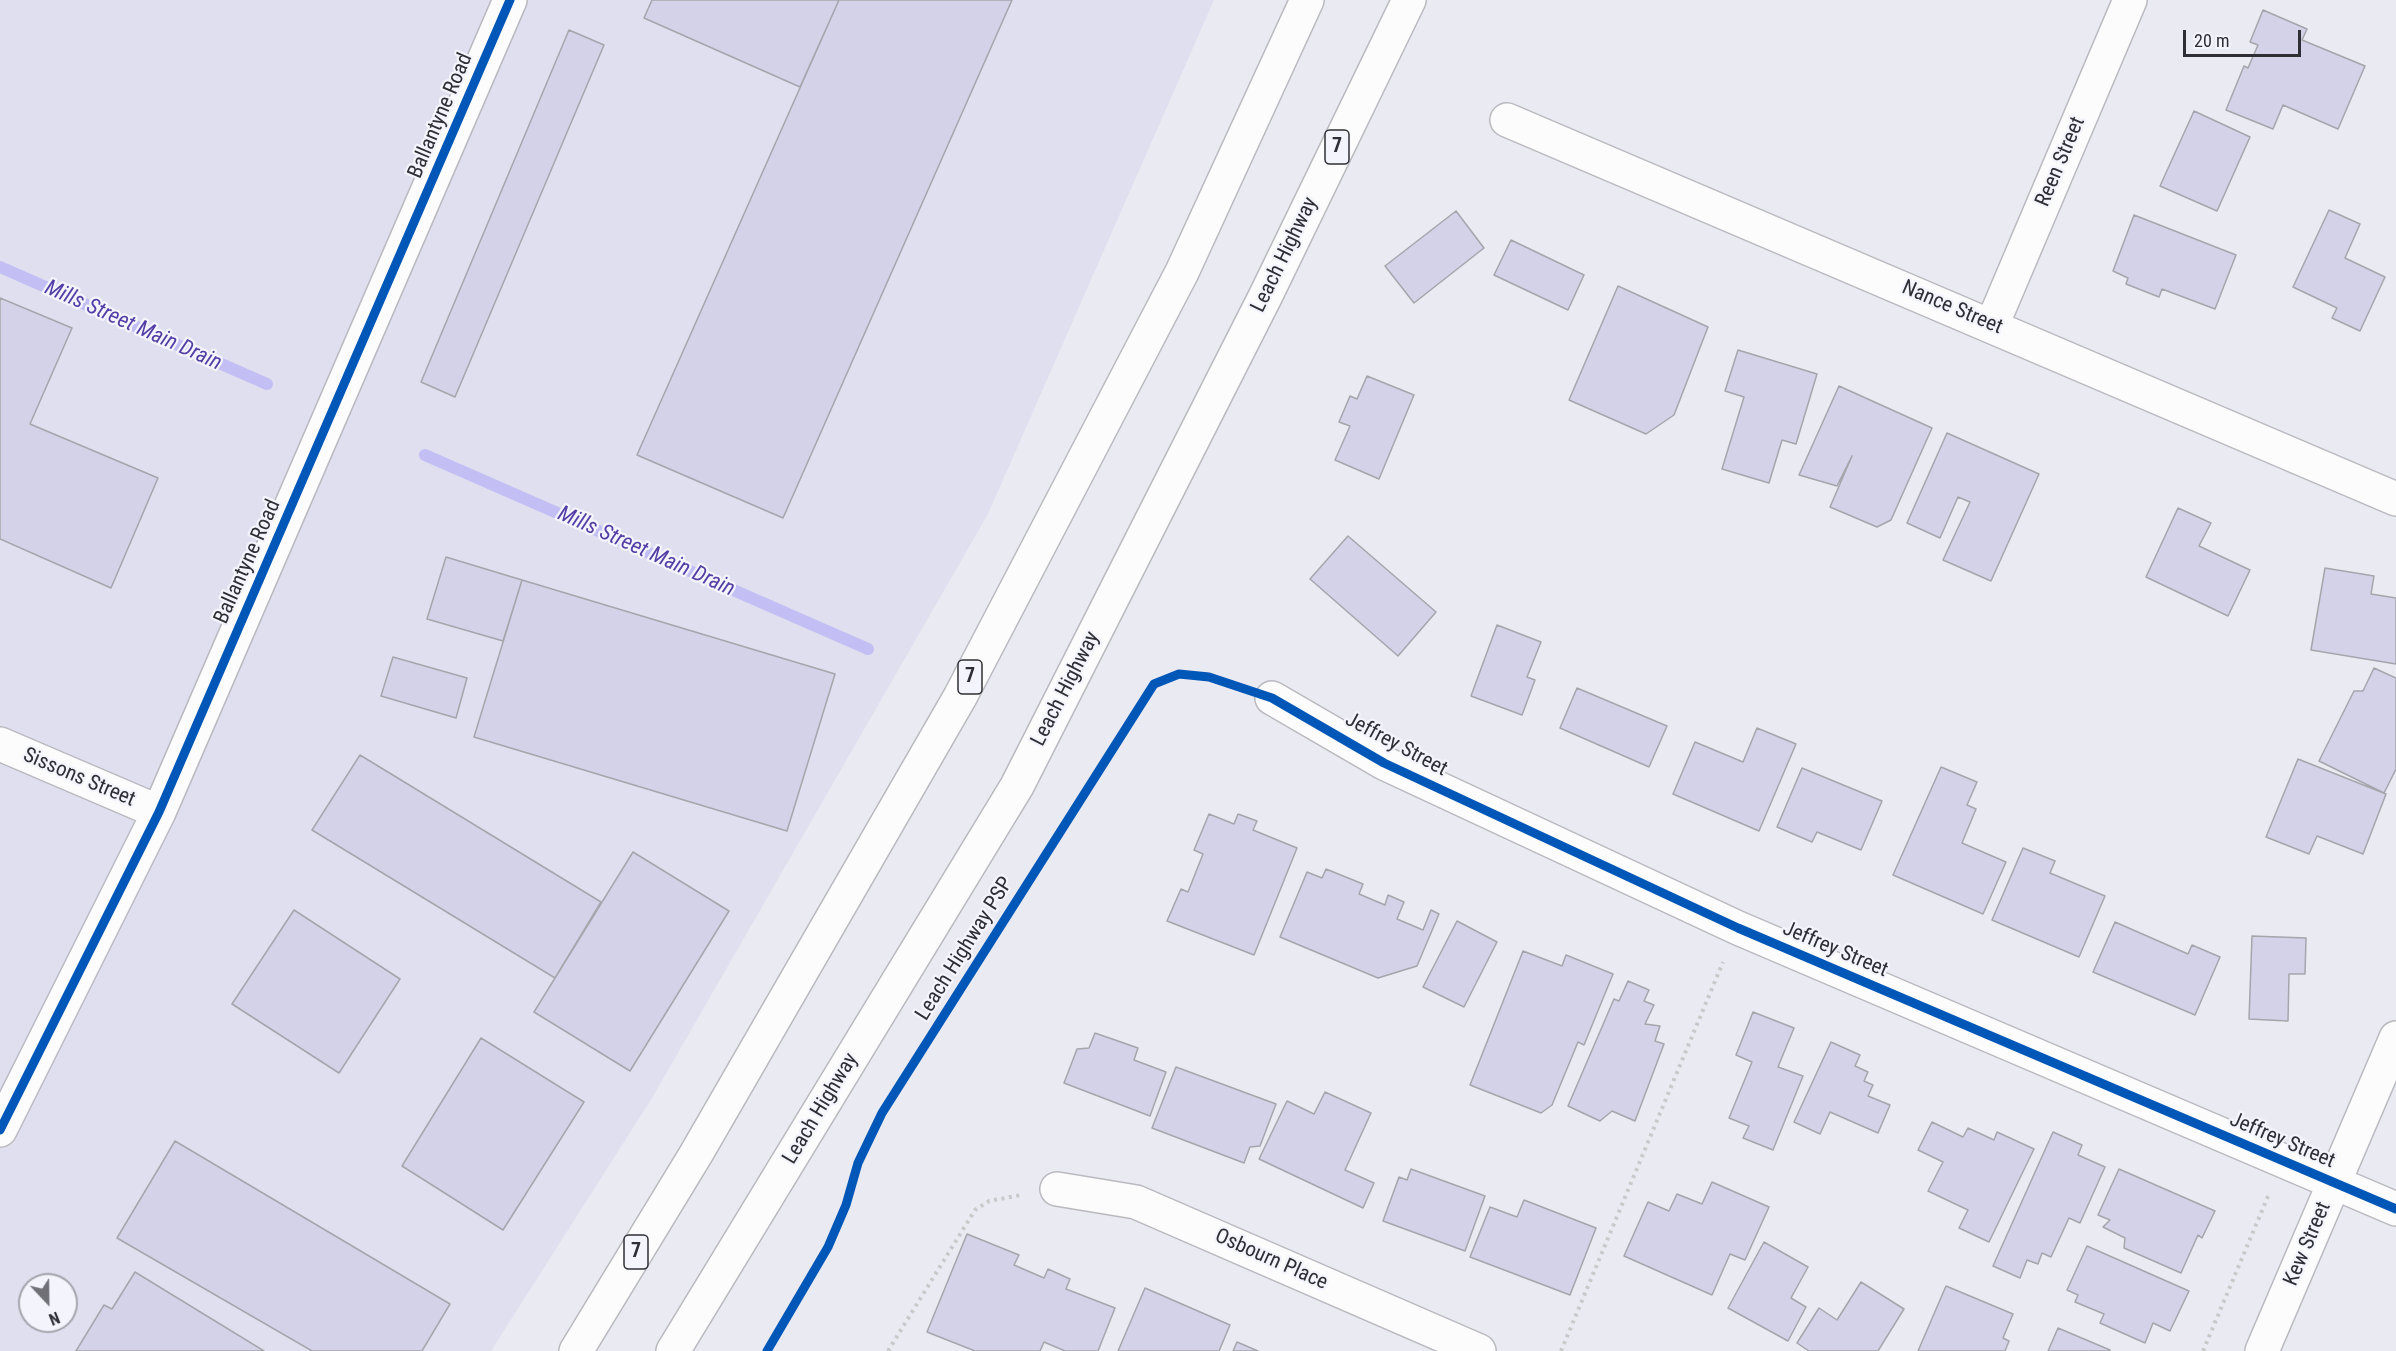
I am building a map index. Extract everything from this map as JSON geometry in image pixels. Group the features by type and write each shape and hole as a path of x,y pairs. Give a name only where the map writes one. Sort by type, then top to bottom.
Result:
{"main road":[{"name":"Ballantyne Road","path":"0,1130 159,812 510,0"},
{"path":"1221,188 1288,0"},
{"name":"7","path":"576,1351 696,1154 960,697 1182,272 1307,0"},
{"name":"Leach Highway","path":"673,1351 1017,786 1266,294 1409,0"},
{"name":"Reen Street","path":"1992,325 2130,0"},
{"name":"Nance Street","path":"1507,120 2396,499"},
{"name":"Jeffrey Street","path":"1272,698 1384,763 1738,928 2396,1209"},
{"name":"Sissons Street","path":"0,744 159,812"},
{"name":"Kew Street","path":"2262,1351 2396,1038"},
{"name":"Osbourn Place","path":"1057,1189 1136,1202 1479,1351"}],"path":[{"path":"1561,1351 1738,928"},
{"path":"2203,1351 2284,1161"},
{"path":"888,1351 975,1210 988,1202 1057,1189"}],"shaded area":[{"path":"0,0 1214,0 988,514 652,1098 491,1351 0,1351"}],"building":[{"path":"652,0 839,0 800,87 644,18"},
{"path":"839,0 1012,0 783,518 637,455"},
{"path":"2263,10 2307,29 2302,40 2365,66 2338,129 2283,105 2273,129 2226,110 2244,66 2248,68 2258,45 2250,42"},
{"path":"569,30 604,45 455,397 421,382"},
{"path":"2194,111 2250,137 2217,211 2160,186"},
{"path":"2329,210 2360,224 2345,258 2385,277 2360,331 2332,318 2337,308 2293,287"},
{"path":"1456,211 1484,248 1414,303 1385,266"},
{"path":"2134,215 2236,255 2215,309 2162,289 2159,297 2126,284 2128,278 2113,271"},
{"path":"1511,240 1584,275 1568,310 1494,275"},
{"path":"1618,286 1708,327 1674,415 1646,434 1569,400"},
{"path":"0,298 72,328 30,424 158,478 111,588 0,539"},
{"path":"1738,350 1817,374 1796,444 1782,440 1769,483 1722,469 1744,397 1725,391"},
{"path":"1367,376 1414,395 1379,479 1335,460 1350,426 1339,422 1350,396 1357,399"},
{"path":"1839,386 1932,428 1891,520 1877,527 1830,507 1852,456 1837,486 1799,475"},
{"path":"1947,433 2039,474 1991,581 1943,560 1970,502 1958,497 1940,538 1907,523"},
{"path":"2178,508 2211,523 2199,546 2250,570 2228,616 2146,577"},
{"path":"1348,536 1436,612 1398,656 1310,579"},
{"path":"446,557 522,580 503,641 427,619"},
{"path":"2325,568 2374,576 2371,594 2396,598 2396,664 2311,650"},
{"path":"522,580 835,674 787,831 474,737"},
{"path":"1497,625 1541,642 1527,677 1535,680 1522,715 1471,696"},
{"path":"393,657 467,678 456,718 381,696"},
{"path":"2374,668 2396,678 2396,769 2384,793 2319,761 2354,691 2363,691"},
{"path":"1577,688 1667,726 1649,767 1560,728"},
{"path":"1757,728 1796,744 1759,831 1673,794 1695,742 1743,762"},
{"path":"360,755 601,902 555,978 312,830"},
{"path":"2298,759 2386,794 2363,854 2317,836 2309,854 2266,837"},
{"path":"1941,767 1977,782 1967,805 1976,809 1962,843 2006,862 1983,914 1893,875"},
{"path":"1802,768 1882,801 1861,850 1817,832 1812,842 1777,827"},
{"path":"1209,814 1234,824 1238,814 1257,821 1253,830 1297,848 1254,955 1167,921 1181,889 1188,892 1203,854 1194,850"},
{"path":"2023,848 2055,861 2050,873 2105,896 2079,957 1992,920"},
{"path":"633,852 729,911 630,1071 534,1012"},
{"path":"1326,869 1363,884 1359,894 1385,905 1388,895 1404,902 1397,919 1423,930 1431,910 1439,914 1417,966 1378,978 1280,937 1307,872 1322,878"},
{"path":"294,910 400,979 339,1073 232,1004"},
{"path":"1457,921 1497,942 1464,1007 1423,987"},
{"path":"2115,922 2188,954 2192,945 2220,957 2195,1015 2093,972"},
{"path":"2252,936 2306,938 2305,974 2289,974 2288,1021 2249,1019"},
{"path":"1523,951 1562,966 1566,955 1613,974 1584,1045 1578,1042 1552,1105 1541,1113 1470,1085"},
{"path":"1628,981 1649,990 1644,1001 1654,1005 1645,1024 1660,1026 1655,1041 1664,1044 1635,1121 1612,1111 1600,1121 1568,1106 1614,999 1619,1001"},
{"path":"1753,1012 1794,1028 1778,1067 1803,1076 1773,1150 1743,1138 1749,1126 1729,1118 1752,1062 1736,1055"},
{"path":"1095,1033 1138,1048 1134,1060 1166,1072 1150,1116 1064,1083 1077,1049 1089,1048"},
{"path":"481,1038 584,1102 503,1230 402,1166"},
{"path":"1831,1042 1860,1055 1855,1066 1868,1072 1864,1081 1873,1085 1868,1096 1890,1105 1878,1133 1830,1112 1820,1134 1794,1122"},
{"path":"1176,1067 1276,1104 1260,1146 1250,1147 1244,1163 1152,1128"},
{"path":"1325,1092 1371,1113 1345,1170 1374,1183 1363,1208 1259,1159 1287,1101 1314,1114"},
{"path":"1932,1122 1963,1137 1968,1128 1994,1140 1997,1132 2034,1149 1989,1242 1959,1228 1968,1210 1928,1191 1943,1162 1918,1150"},
{"path":"2053,1132 2082,1145 2078,1155 2105,1167 2080,1223 2069,1218 2051,1257 2042,1253 2038,1264 2027,1260 2020,1278 1993,1266"},
{"path":"175,1141 450,1304 422,1351 312,1351 117,1238"},
{"path":"1411,1169 1485,1196 1465,1251 1383,1221 1399,1177 1407,1180"},
{"path":"2119,1169 2215,1211 2202,1238 2198,1235 2181,1273 2124,1248 2125,1238 2103,1227 2110,1220 2098,1215"},
{"path":"1712,1182 1769,1207 1745,1260 1730,1254 1712,1295 1624,1256 1648,1202 1669,1211 1677,1194 1702,1204"},
{"path":"1524,1200 1596,1228 1570,1295 1470,1257 1490,1207 1517,1217"},
{"path":"967,1234 1019,1255 1014,1265 1044,1278 1048,1269 1070,1279 1066,1289 1115,1308 1098,1351 1065,1351 1044,1342 1040,1351 975,1351 927,1332"},
{"path":"1764,1242 1808,1267 1791,1298 1806,1307 1788,1341 1728,1308"},
{"path":"2087,1246 2189,1291 2170,1331 2153,1323 2145,1343 2100,1323 2104,1314 2075,1302 2078,1295 2067,1290"},
{"path":"135,1272 264,1351 76,1351 104,1305 112,1309"},
{"path":"1861,1282 1904,1309 1878,1351 1809,1351 1797,1343 1819,1308 1837,1320"},
{"path":"1946,1286 2013,1314 2003,1338 2009,1341 2005,1351 1918,1351"},
{"path":"1145,1288 1230,1325 1219,1351 1118,1351"},
{"path":"2058,1328 2110,1350 2110,1351 2048,1351"},
{"path":"1237,1342 1258,1351 1233,1351"}],"waterway":[{"name":"Mills Street Main Drain","path":"0,267 267,384"},
{"name":"Mills Street Main Drain","path":"425,455 868,649"}],"cycle path":[{"path":"0,1130 159,812 510,0"},
{"name":"Leach Highway PSP","path":"767,1351 828,1247 846,1205 858,1163 882,1113 1154,684 1179,674 1209,677 1272,698 1384,763 1738,928 2396,1209"}]}
